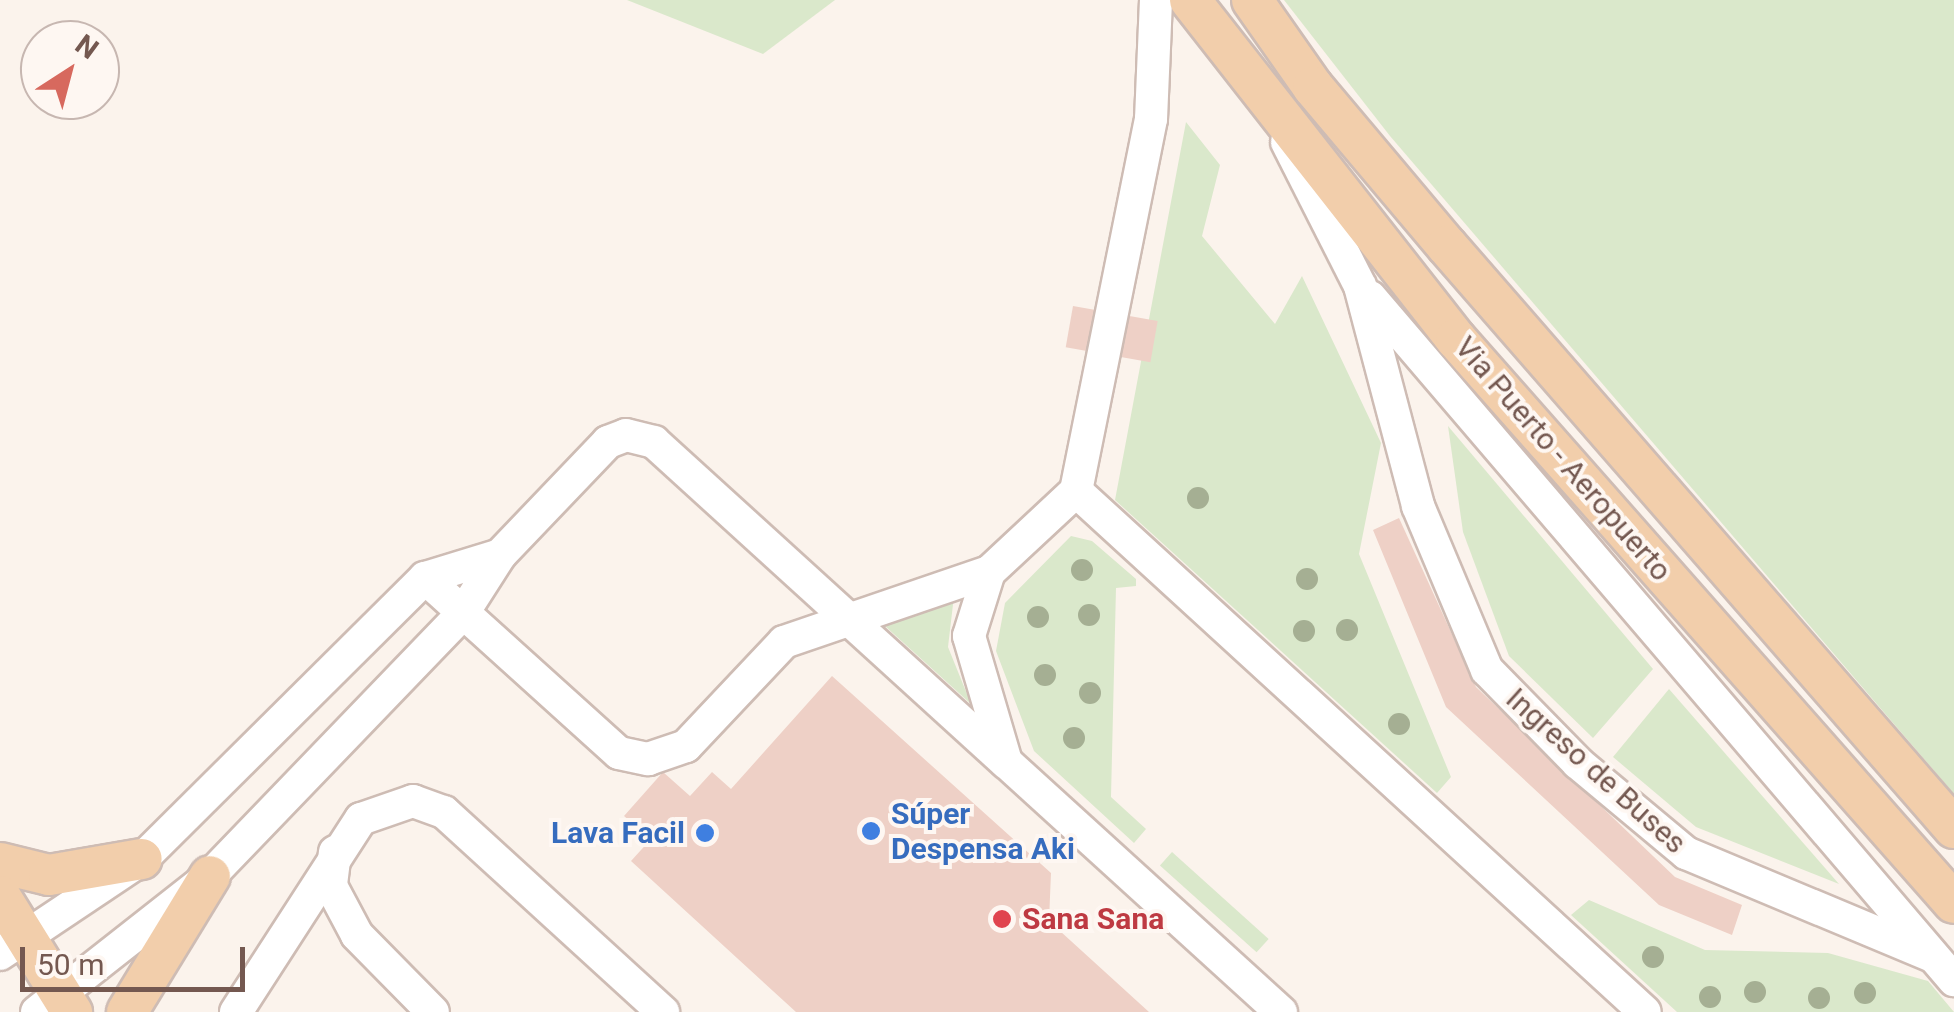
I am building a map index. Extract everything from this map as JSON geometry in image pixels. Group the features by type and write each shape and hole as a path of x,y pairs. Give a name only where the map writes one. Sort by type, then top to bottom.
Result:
{"main road":[{"name":"Via Puerto - Aeropuerto","path":"1190,0 1272,114 1456,339 1954,903"},
{"name":"Via Puerto - Aeropuerto","path":"1252,0 1313,87 1447,246 1954,828"},
{"path":"0,862 49,874 142,859"},
{"path":"128,1012 210,876"},
{"path":"0,896 12,946 56,1006"}],"lane":[{"path":"425,578 620,753 648,758 686,746 772,650 847,619 988,572 1076,491 1151,119 1156,0"},
{"name":"Ingreso de Buses","path":"1272,114 1360,286 1440,568 1487,670 1514,704 1686,853 1943,968"},
{"path":"1360,286 1943,968"},
{"path":"56,1006 210,876 463,613 500,556 608,442 640,436 1281,1012"},
{"path":"1076,491 1645,1012"},
{"path":"12,946 142,859 425,578 500,556"},
{"path":"988,572 968,636 1006,762"},
{"path":"236,1012 335,852 377,808 413,802 444,812 663,1012"},
{"path":"335,852 332,886 357,935 433,1012"}],"green space":[{"path":"627,0 835,0 763,54"},
{"path":"1284,0 1954,0 1954,794 1390,136"},
{"path":"1186,122 1220,165 1202,236 1275,324 1302,276 1381,443 1359,554 1451,777 1437,793 1115,500"},
{"path":"1448,426 1653,669 1593,738 1509,656 1463,532"},
{"path":"1071,536 1092,541 1136,579 1136,586 1116,588 1111,797 1146,829 1134,843 1034,751 996,651 1005,603"},
{"path":"954,596 948,647 971,704 885,626"},
{"path":"1669,689 1839,884 1696,827 1613,757"},
{"path":"1172,852 1269,939 1257,952 1160,865"},
{"path":"1589,900 1705,950 1828,953 1928,981 1954,1012 1677,1012 1571,915"}],"building":[{"path":"1073,306 1158,321 1150,362 1066,347"},
{"path":"1399,518 1476,687 1675,877 1742,905 1732,935 1659,905 1446,707 1373,530"},
{"path":"832,676 1051,873 1049,921 1149,1012 796,1012 631,861 651,839 624,816 663,772 690,796 712,772 731,789"}],"place":[{"name":"Súper Despensa Aki","path":"871,831"},
{"name":"Lava Facil","path":"705,833"},
{"name":"Sana Sana","path":"1002,919"}]}
